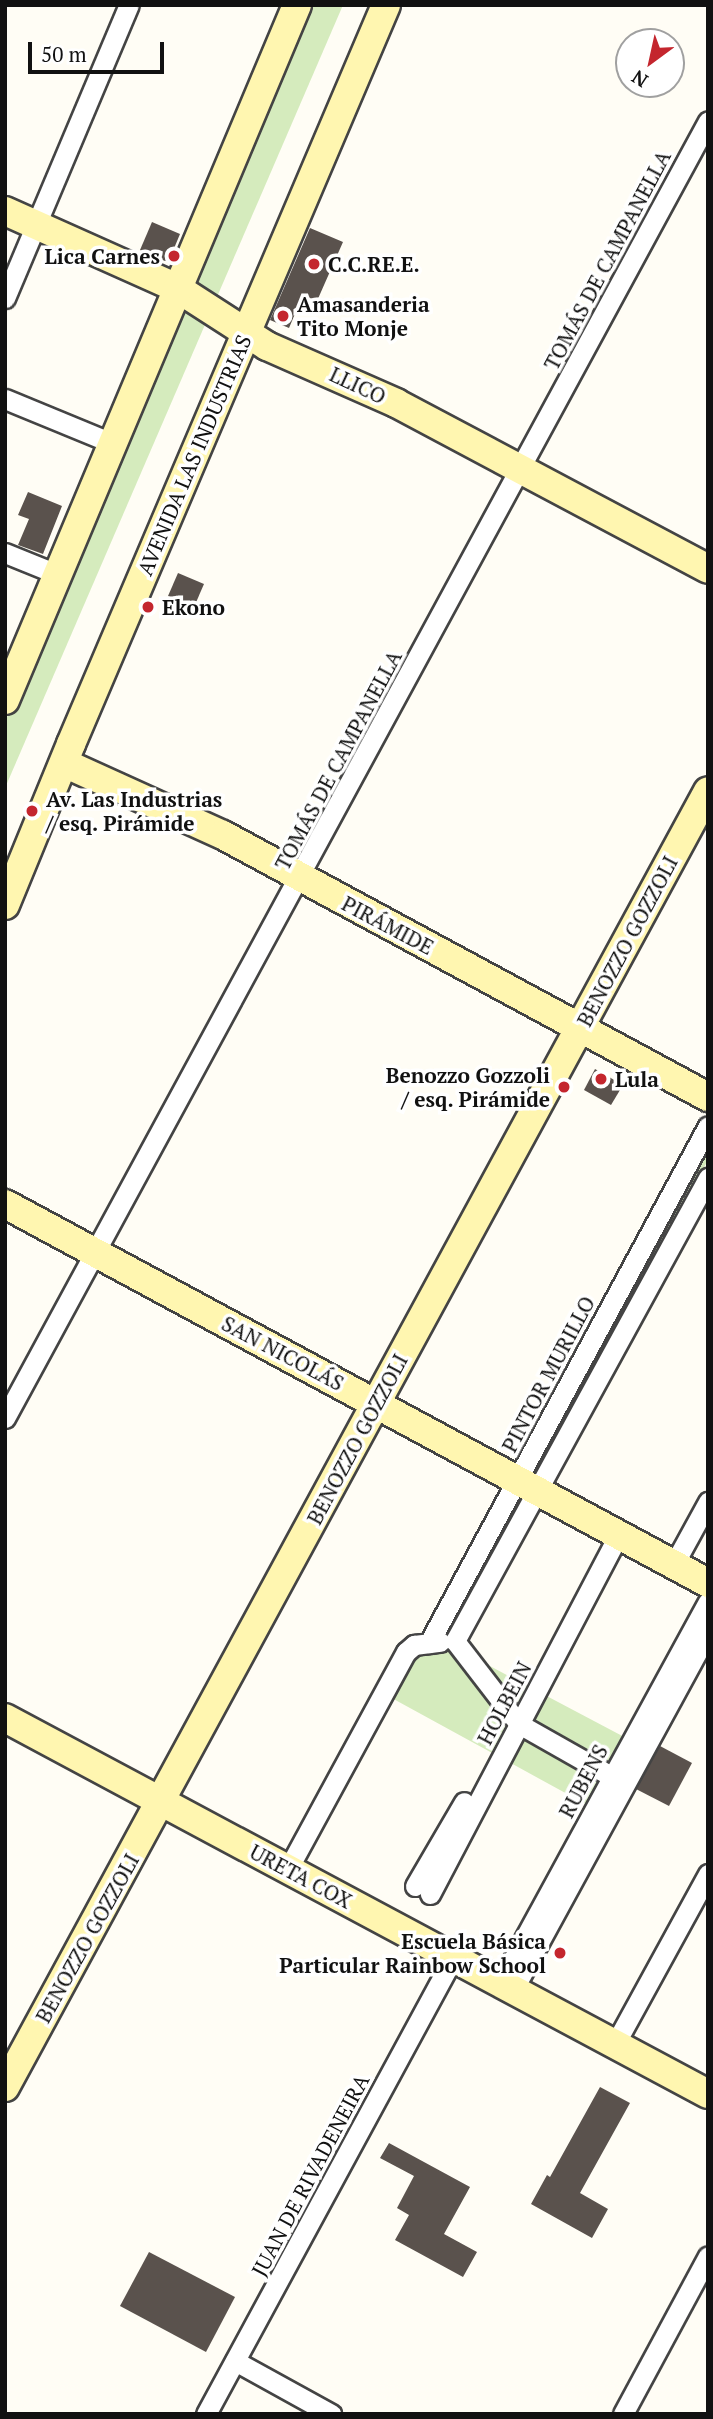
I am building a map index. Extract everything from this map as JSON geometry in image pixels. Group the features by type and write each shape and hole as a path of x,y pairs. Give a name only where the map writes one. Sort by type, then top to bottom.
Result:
{"street":[{"path":"5,298 129,5"},
{"path":"5,700 297,5"},
{"name":"AVENIDA LAS INDUSTRIAS","path":"5,905 386,5"},
{"name":"TOMÁS DE CAMPANELLA","path":"5,1418 708,121"},
{"name":"LLICO","path":"5,211 177,288 246,334 372,391 708,569"},
{"path":"5,399 112,443"},
{"path":"5,552 57,574"},
{"name":"PIRÁMIDE","path":"64,763 188,817 708,1097"},
{"name":"BENOZZO GOZZOLI","path":"5,2087 708,791"},
{"name":"PINTOR MURILLO","path":"288,1869 406,1652 414,1645 455,1641 527,1485 708,1126"},
{"name":"PINTOR MURILLO","path":"429,1643 527,1485 708,1178"},
{"name":"SAN NICOLÁS","path":"5,1204 708,1583"},
{"path":"674,1564 708,1502"},
{"name":"HOLBEIN","path":"423,1890 619,1534"},
{"name":"RUBENS","path":"507,1986 611,1776 708,1602"},
{"name":"RUBENS","path":"507,1986 708,1632"},
{"path":"455,1641 516,1721 611,1776"},
{"name":"URETA COX","path":"5,1718 708,2094"},
{"path":"615,2045 708,1874"},
{"name":"JUAN DE RIVADENEIRA","path":"206,2414 453,1958"},
{"path":"623,2414 708,2256"},
{"path":"235,2361 331,2414"}],"green space":[{"path":"309,5 343,5 5,788 5,722"},
{"path":"708,1135 708,1160 452,1637 444,1637 443,1633"},
{"path":"455,1645 512,1725 607,1776 591,1807 388,1696 413,1652"},
{"path":"473,1657 529,1687 515,1713"},
{"path":"541,1693 628,1739 613,1767 527,1720"}],"building":[{"path":"152,222 180,234 170,258 165,261 140,250"},
{"name":"C.C.RE.E.","path":"310,228 343,242 317,301 303,295 289,328 270,320"},
{"path":"28,492 62,506 43,554 18,545 29,519 18,515"},
{"path":"178,573 204,584 194,607 168,596"},
{"path":"595,1069 623,1085 611,1105 584,1090"},
{"path":"660,1746 692,1763 669,1806 636,1789"},
{"path":"600,2087 630,2103 580,2193 608,2209 592,2238 531,2204 547,2175 550,2177"},
{"path":"389,2143 470,2187 444,2234 477,2252 463,2277 395,2240 409,2215 397,2208 414,2176 380,2158"},
{"path":"149,2252 235,2297 206,2352 120,2306"}],"place":[{"name":"Lica Carnes","path":"174,256"},
{"name":"C.C.RE.E.","path":"314,264"},
{"name":"Amasanderia Tito Monje","path":"283,316"},
{"name":"Ekono","path":"148,607"},
{"name":"Av. Las Industrias / esq. Pirámide","path":"32,811"},
{"name":"Lula","path":"601,1079"},
{"name":"Benozzo Gozzoli / esq. Pirámide","path":"564,1087"},
{"name":"Escuela Básica Particular Rainbow School","path":"560,1953"}]}
